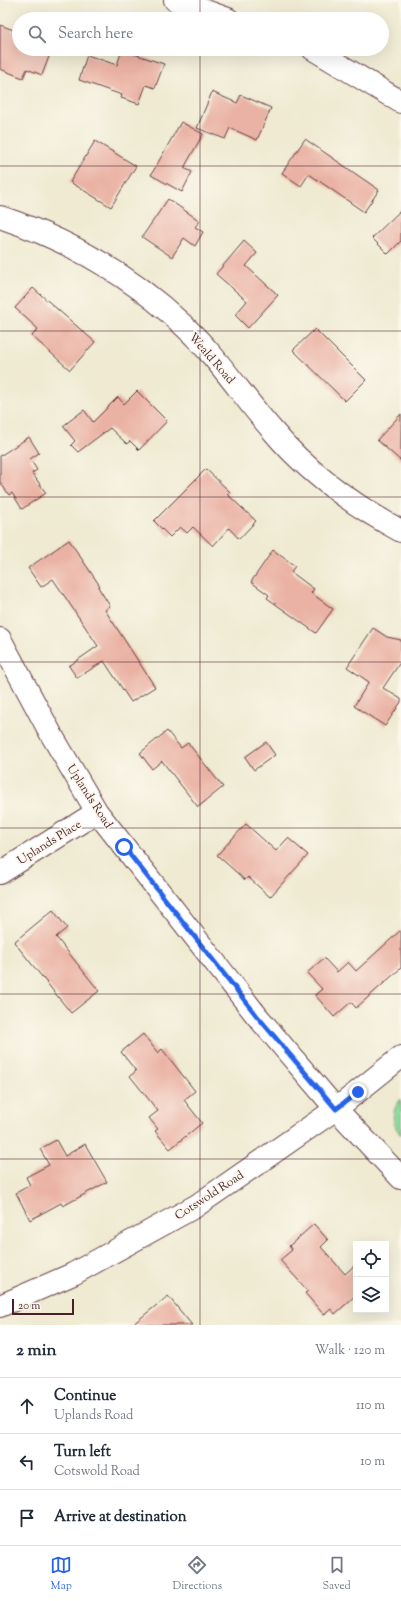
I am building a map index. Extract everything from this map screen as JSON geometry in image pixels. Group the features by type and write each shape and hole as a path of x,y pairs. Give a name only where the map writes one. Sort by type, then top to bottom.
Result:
{"street":[{"path":"175,0 208,12"},
{"path":"325,56 401,102"},
{"name":"Weald Road","path":"0,217 28,227 84,253 128,280 157,302 209,351 269,428 297,457 349,500 401,531"},
{"name":"Uplands Road","path":"0,639 51,734 97,812 252,1010 336,1109 401,1178"},
{"name":"Uplands Place","path":"0,873 97,812"},
{"name":"Cotswold Road","path":"0,1306 73,1274 196,1206 336,1109 401,1057"}],"green space":[{"path":"401,1099 401,1135 395,1126 394,1112"}],"building":[{"path":"0,25 12,29 12,56 49,56 42,75 27,69 23,78 0,69"},
{"path":"87,56 117,65 120,56 140,56 164,64 155,88 146,85 139,104 121,98 122,95 79,80"},
{"path":"212,92 237,103 241,95 271,108 257,140 230,128 225,139 197,128"},
{"path":"181,122 203,134 184,168 192,172 182,192 151,175"},
{"path":"305,139 379,190 364,212 309,174 301,186 282,173"},
{"path":"95,141 136,166 111,207 70,182"},
{"path":"168,199 200,221 195,227 203,232 195,246 184,238 172,257 142,237"},
{"path":"401,210 401,241 388,254 372,238"},
{"path":"244,241 257,253 246,266 278,295 248,328 235,315 247,301 216,274"},
{"path":"33,288 95,342 70,370 32,336 38,329 15,308"},
{"path":"315,329 366,380 345,401 293,350"},
{"path":"137,391 167,421 139,450 130,441 127,444 110,428 78,452 71,445 75,441 63,426 84,410 93,422 118,397 124,404"},
{"path":"401,414 401,461 377,440"},
{"path":"29,437 39,453 30,459 37,470 32,473 46,493 22,509 12,493 9,495 0,482 0,456"},
{"path":"206,469 230,492 227,494 256,521 239,539 229,528 213,546 193,527 187,533 180,527 170,537 154,521"},
{"path":"69,540 100,586 98,587 110,606 105,610 155,687 131,702 104,661 77,678 69,666 98,646 53,579 41,587 28,568"},
{"path":"273,550 295,566 291,572 314,589 311,593 333,609 316,633 267,598 269,595 251,582"},
{"path":"373,628 387,637 401,640 401,661 383,688 401,699 401,702 385,726 354,706 369,682 347,667"},
{"path":"167,731 181,748 188,743 223,787 198,807 162,761 152,769 140,753"},
{"path":"266,742 275,755 254,770 245,757"},
{"path":"246,824 276,851 288,838 308,855 270,897 248,877 245,880 217,855"},
{"path":"53,910 67,928 56,937 99,991 71,1013 14,942"},
{"path":"401,930 401,968 356,1008 351,1002 334,1017 315,995 322,989 307,973 324,958 337,972 348,962 356,971"},
{"path":"143,1034 158,1053 162,1049 195,1091 184,1100 202,1123 170,1149 155,1131 158,1129 149,1118 158,1111 130,1076 136,1071 121,1052"},
{"path":"56,1140 65,1156 85,1144 107,1182 63,1206 61,1203 30,1220 16,1193 30,1185 26,1177 49,1165 40,1149"},
{"path":"314,1224 328,1240 321,1247 345,1274 353,1267 353,1298 335,1314 331,1309 324,1315 305,1293 308,1291 280,1260 292,1250 289,1246"},
{"path":"168,1296 192,1325 132,1325"}],"route":[{"path":"124,847 257,1016 336,1109 358,1092"}]}
